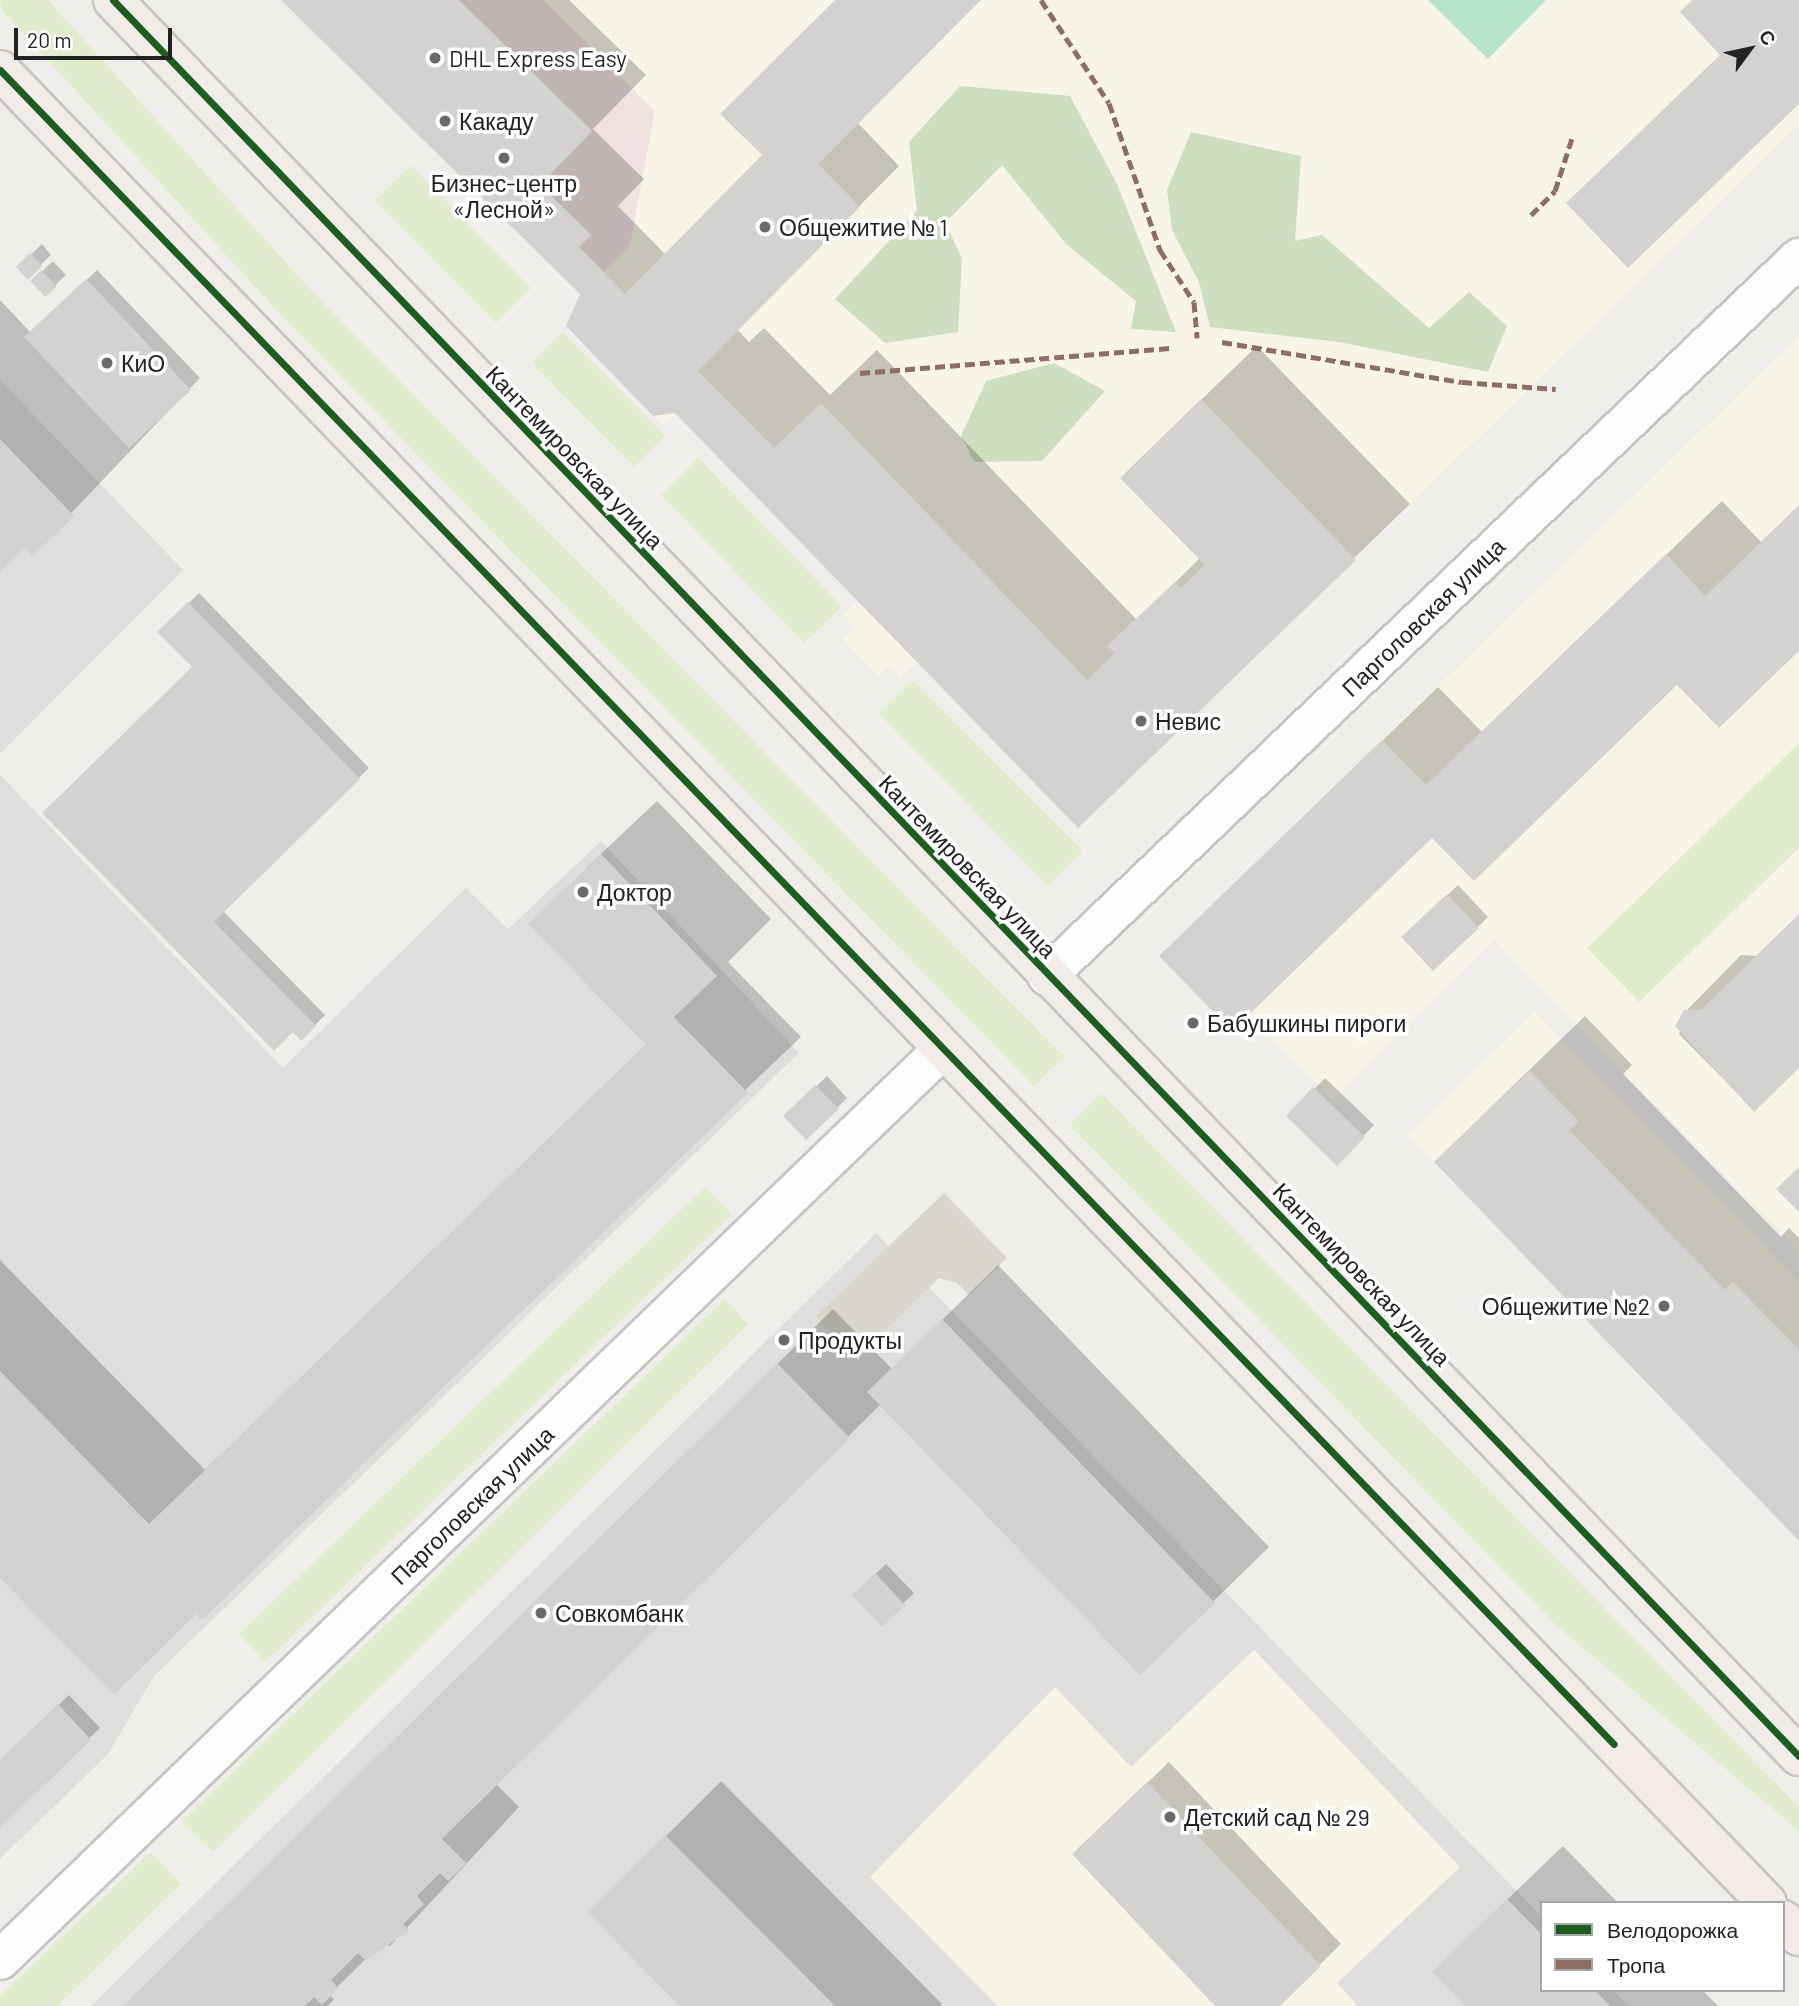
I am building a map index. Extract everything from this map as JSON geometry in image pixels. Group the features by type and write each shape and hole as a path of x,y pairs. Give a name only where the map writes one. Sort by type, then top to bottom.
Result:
{"main road":[{"name":"Кантемировская улица","path":"113,0 1047,976 1799,1756"},
{"path":"0,71 1765,1901"},
{"path":"1785,1922 1799,1936"}],"street":[{"name":"Парголовская улица","path":"1047,976 1799,258"},
{"name":"Парголовская улица","path":"0,1960 943,1049"}],"shaded area":[{"path":"282,0 543,0 655,111 630,245 604,272"},
{"path":"543,0 1799,0 1799,125 1078,828 917,662 900,678 889,666 879,676 843,639 854,627 844,615 858,601 676,414 663,426 566,326 580,294 556,270 591,260 604,272 630,245 655,111"},
{"path":"1799,336 1799,1251 1494,940 1333,1099 1249,1016 1232,1031 1159,956"},
{"path":"0,380 183,570 0,754"},
{"path":"0,775 283,1068 466,888 508,929 601,841 799,1053 154,1676 108,1754 0,1859"},
{"name":"Общежитие №2","path":"1535,1012 1799,1281 1799,1541 1408,1135"},
{"path":"944,1193 1007,1258 969,1295 957,1283 939,1278 857,1358 816,1316"},
{"path":"876,1233 1540,1915 1540,1992 1615,1992 1629,2006 91,2006"},
{"name":"Детский сад № 29","path":"1254,1650 1460,1867 1337,1983 1358,2006 998,2006 870,1877 1055,1687 1131,1767"}],"green space":[{"path":"0,0 48,0 309,288 1064,1057 1034,1086 281,315 2,10"},
{"path":"1428,0 1546,0 1488,59"},
{"path":"960,86 1070,96 1117,184 1176,332 1131,329 1136,301 1066,244 1002,165 945,223 962,258 958,332 885,343 835,299 917,211 909,142"},
{"path":"1191,132 1301,156 1295,241 1322,235 1429,328 1469,292 1507,326 1488,372 1339,342 1210,327 1199,282 1172,230 1167,190"},
{"path":"411,165 531,288 496,323 375,200"},
{"path":"563,332 665,436 634,467 532,363"},
{"path":"1054,363 1105,391 1042,461 974,462 961,436 986,381"},
{"path":"698,458 842,606 804,643 661,495"},
{"path":"913,680 1083,851 1048,886 879,714"},
{"path":"1799,743 1799,848 1639,1002 1587,948"},
{"path":"1101,1093 1799,1807 1799,1831 1557,1626 1070,1125"},
{"path":"705,1187 732,1214 265,1662 239,1634"},
{"path":"725,1299 748,1324 213,1852 182,1821"},
{"path":"151,1852 181,1884 57,2006 0,2006 0,1996"}],"building":[{"path":"281,0 459,0 592,131 540,185 591,235 579,247 625,294 762,155 720,114 835,0 981,0 818,164 860,207 698,371 774,448 821,403 1087,680 1115,653 1107,646 1175,582 1181,588 1205,565 1120,478 1201,399 1356,560 1078,828 675,413 653,416 566,326 580,294"},
{"path":"1692,0 1799,0 1799,104 1628,268 1566,203 1720,55 1680,12"},
{"path":"30,253 42,266 28,280 16,267"},
{"path":"41,270 57,286 45,297 30,281"},
{"name":"КиО","path":"86,279 191,390 129,448 24,337"},
{"path":"0,439 74,516 32,557 25,548 0,572"},
{"path":"1799,505 1799,651 1719,728 1677,685 1474,881 1432,838 1232,1031 1159,956 1382,740 1426,785 1666,554 1705,596"},
{"path":"188,602 360,779 214,922 316,1026 301,1041 293,1032 274,1051 42,813 192,667 157,632"},
{"path":"601,854 717,976 674,1017 748,1093 202,1620 196,1614 114,1695 0,1578 0,1371 149,1524 646,1045 528,924"},
{"path":"1447,894 1479,928 1433,971 1401,937"},
{"path":"1799,914 1799,1068 1754,1112 1675,1026 1684,1010 1701,1010"},
{"name":"Общежитие №2","path":"1529,1070 1579,1121 1569,1130 1725,1290 1733,1282 1799,1349 1799,1541 1434,1162"},
{"path":"815,1085 839,1109 806,1140 783,1116"},
{"path":"1313,1087 1365,1137 1337,1166 1286,1116"},
{"path":"1799,1167 1799,1212 1776,1189"},
{"path":"942,1319 1215,1603 1140,1675 867,1392"},
{"path":"777,1363 850,1438 442,1839 466,1863 448,1881 440,1873 417,1896 424,1904 403,1924 409,1930 366,1961 358,1953 331,1980 338,1988 322,2005 314,1997 305,2006 123,2006"},
{"path":"875,1573 905,1605 882,1627 852,1595"},
{"path":"58,1704 91,1740 0,1828 0,1760"},
{"path":"1147,1782 1321,1966 1280,2006 1215,2006 1072,1854"},
{"path":"665,1835 835,2006 680,2006 587,1912"},
{"path":"1507,1899 1540,1933 1540,1992 1597,1992 1610,2006 1465,2006 1432,1972"}],"marked path":[{"path":"1041,0 1109,103 1160,250 1194,302 1197,338"},
{"path":"1531,215 1555,191 1572,138"},
{"path":"1222,342 1462,382 1556,389"},
{"path":"860,373 1170,348"}],"cycle path":[{"path":"113,0 1799,1756"},
{"path":"0,70 1614,1744"}],"place":[{"name":"DHL Express Easy","path":"435,58"},
{"name":"Какаду","path":"445,121"},
{"name":"Бизнес-центр «Лесной»","path":"504,158"},
{"name":"Общежитие № 1","path":"765,227"},
{"name":"КиО","path":"107,363"},
{"name":"Невис","path":"1141,721"},
{"name":"Доктор","path":"583,892"},
{"name":"Бабушкины пироги","path":"1193,1023"},
{"name":"Общежитие №2","path":"1664,1306"},
{"name":"Продукты","path":"784,1340"},
{"name":"Совкомбанк","path":"541,1613"},
{"name":"Детский сад № 29","path":"1170,1817"}]}
